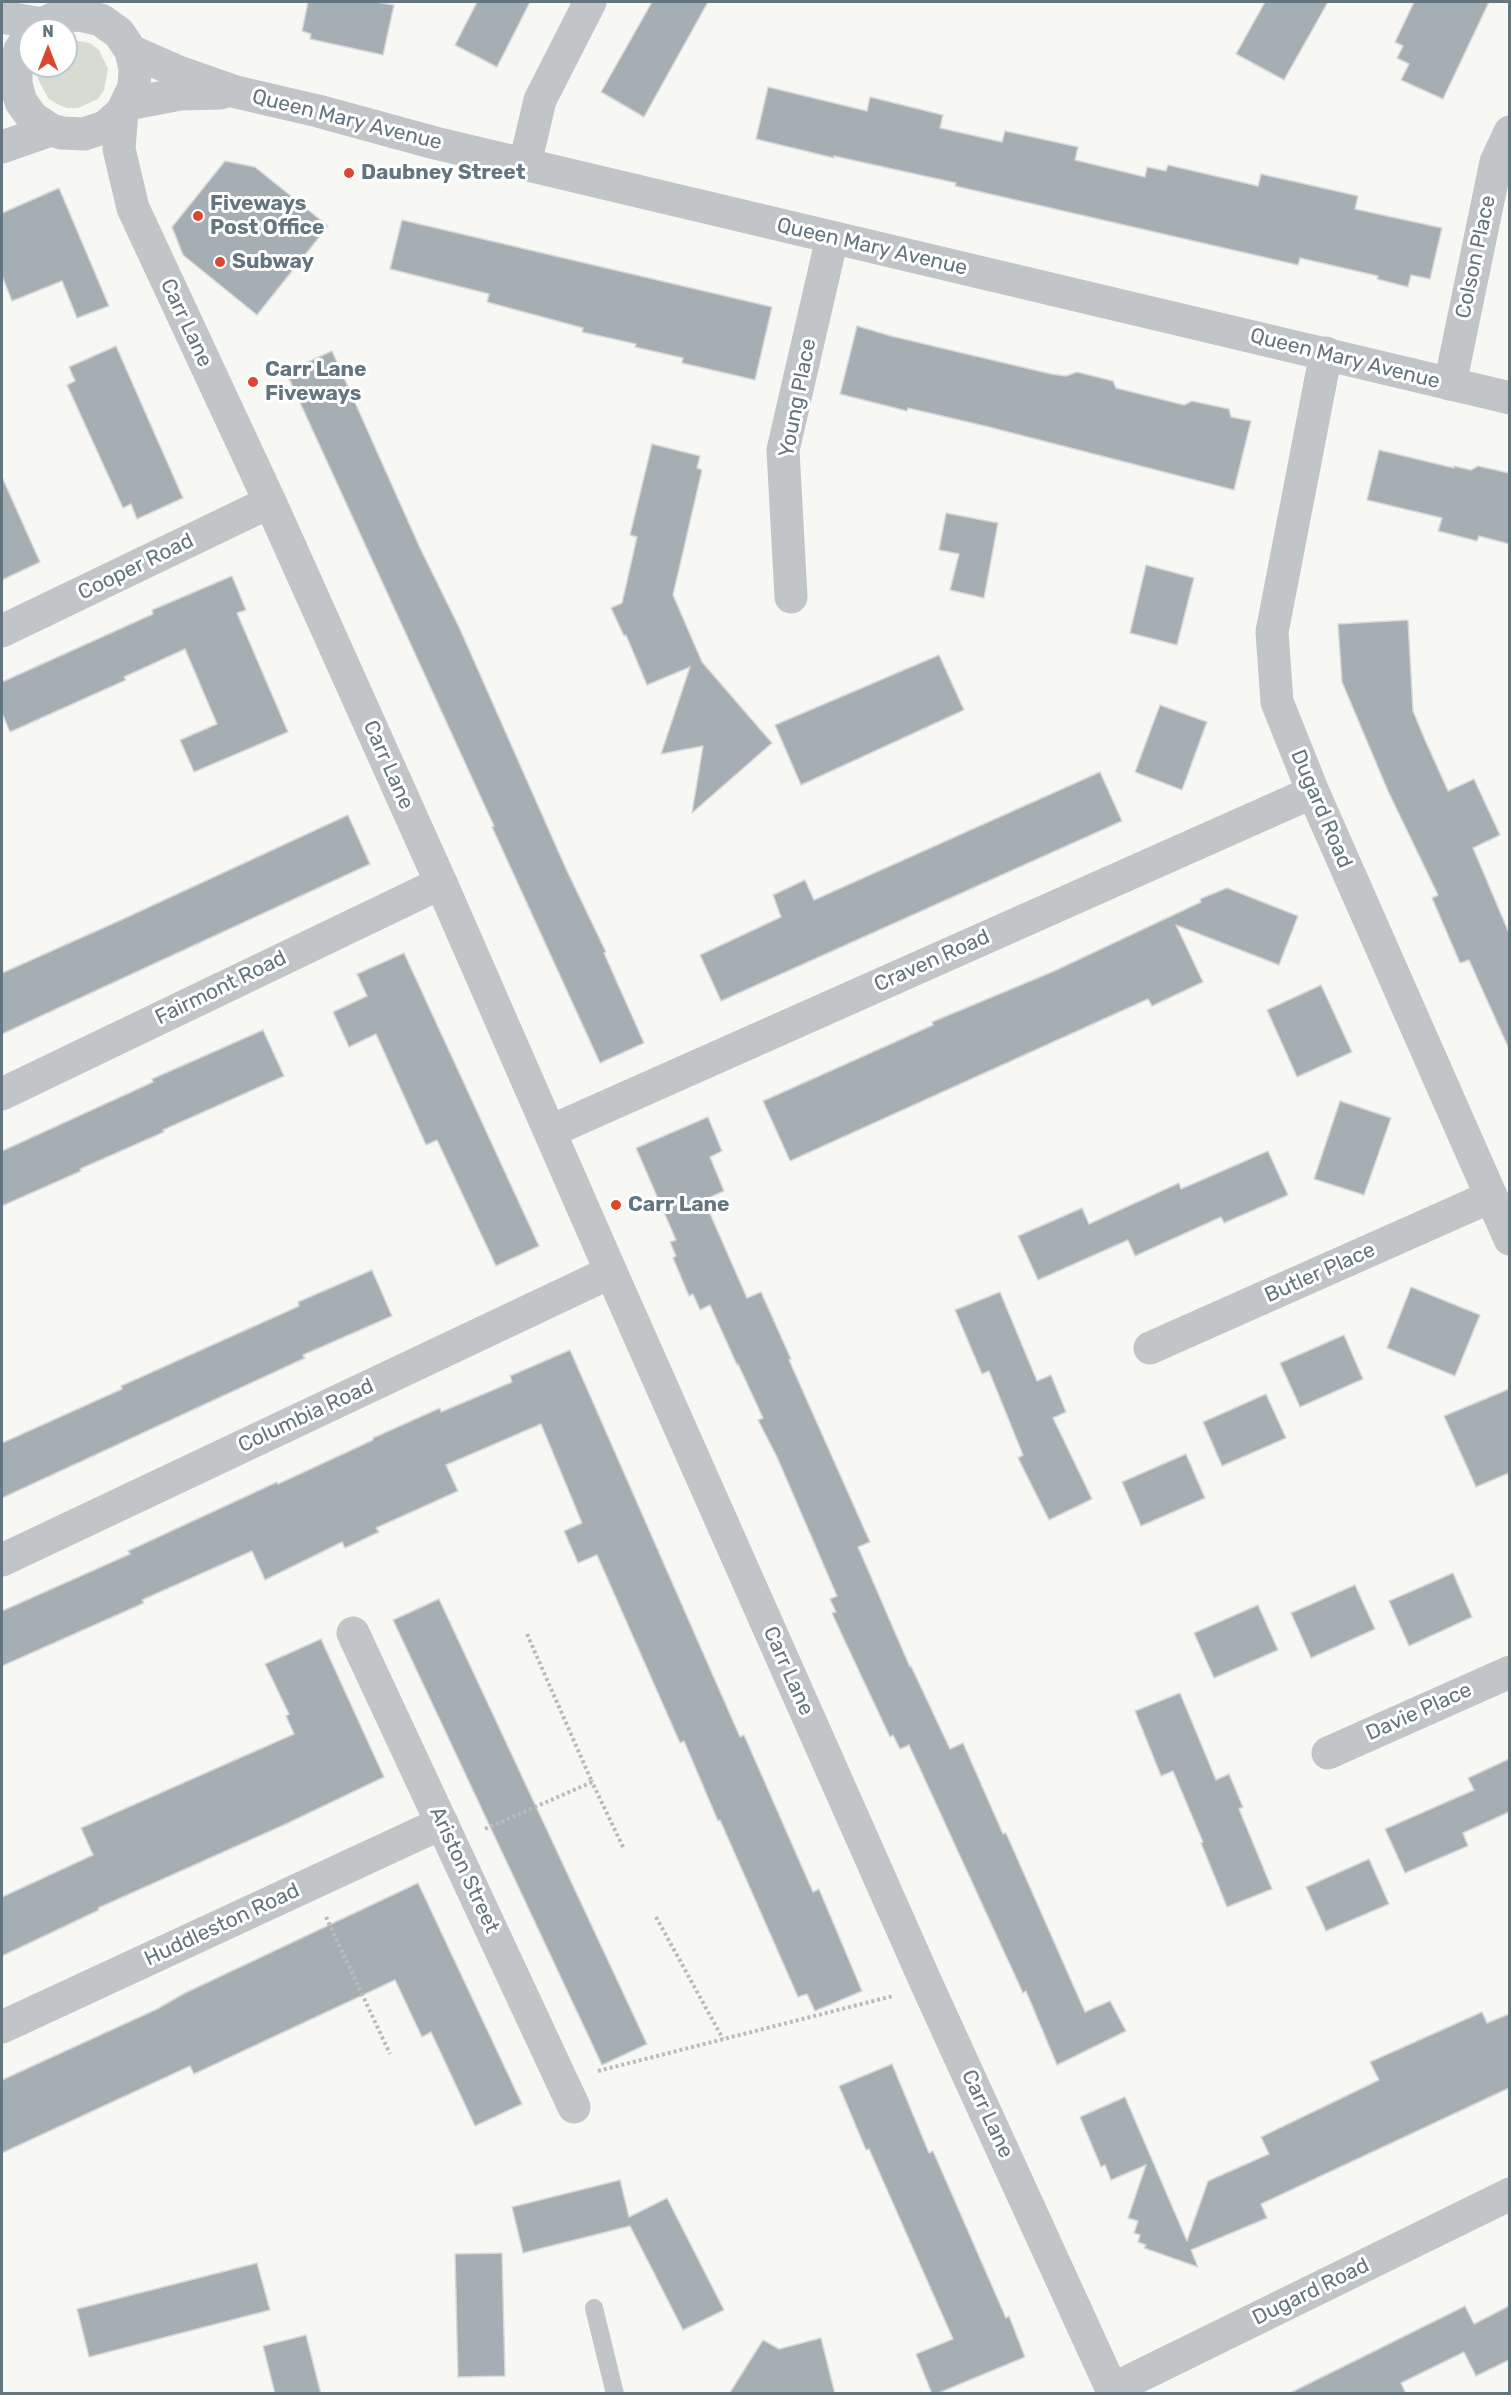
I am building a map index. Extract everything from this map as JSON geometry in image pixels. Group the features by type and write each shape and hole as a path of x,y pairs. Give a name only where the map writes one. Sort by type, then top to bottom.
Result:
{"street":[{"path":"525,164 540,100 590,2"},
{"path":"2,147 56,132 84,134 105,127 125,108 134,87 135,69 121,28 79,15 65,18"},
{"path":"2,17 18,19"},
{"name":"Queen Mary Avenue","path":"121,28 236,92 832,238 1509,398"},
{"path":"9,54 21,102 32,117 56,132"},
{"name":"Queen Mary Avenue","path":"125,108 180,94 236,92"},
{"path":"2,137 21,102"},
{"name":"Carr Lane","path":"125,108 119,149 133,208 270,502 441,883 928,1987 1114,2391"},
{"name":"Carr Lane","path":"56,132 96,157 128,190"},
{"name":"Colson Place","path":"1450,384 1496,162 1509,132"},
{"name":"Young Place","path":"791,597 783,450 832,238"},
{"name":"Dugard Road","path":"1326,353 1272,632 1277,702 1313,792 1509,1239"},
{"name":"Cooper Road","path":"2,631 270,502"},
{"name":"Craven Road","path":"550,1131 1313,792"},
{"name":"Fairmont Road","path":"2,1094 441,883"},
{"name":"Butler Place","path":"1150,1348 1490,1197"},
{"name":"Columbia Road","path":"2,1560 611,1272"},
{"name":"Ariston Street","path":"353,1634 568,2093"},
{"name":"Davie Place","path":"1328,1753 1509,1672"},
{"name":"Huddleston Road","path":"2,2027 310,1884 447,1834"},
{"name":"Dugard Road","path":"1114,2391 1509,2194"}],"lane":[{"path":"594,2308 615,2394"}],"path":[{"path":"527,1634 624,1849"},
{"path":"447,1834 592,1782"},
{"path":"310,1884 390,2054"},
{"path":"656,1917 723,2039"},
{"path":"568,2093 723,2039 928,1987"}],"shaded area":[{"path":"78,41 90,43 99,50 108,69 104,90 98,99 78,108 67,108 48,98 38,79 78,78"}],"building":[{"path":"308,2 377,2 394,5 383,55 310,39 311,34 302,31"},
{"path":"477,2 530,2 497,67 455,45"},
{"path":"652,2 708,2 644,117 601,92"},
{"path":"1265,2 1328,2 1284,80 1236,54"},
{"path":"1414,2 1489,2 1443,99 1401,80 1409,64 1397,58 1403,46 1395,42"},
{"path":"768,87 867,111 870,97 943,115 940,128 1002,142 1005,131 1078,147 1075,160 1145,177 1147,167 1166,171 1168,165 1258,186 1261,174 1358,196 1355,209 1442,228 1430,279 1411,275 1408,287 1377,279 1378,276 1300,258 1298,265 955,186 956,183 756,139"},
{"path":"225,161 255,167 328,226 257,315 183,255 172,227"},
{"path":"59,188 109,306 77,318 62,281 12,301 2,276 2,213"},
{"path":"402,220 772,307 755,380 682,363 683,358 635,347 636,344 582,332 583,328 487,302 489,294 390,269"},
{"path":"857,326 1051,374 1066,376 1077,372 1113,381 1116,388 1184,405 1192,401 1229,409 1231,417 1251,421 1234,490 985,426 908,408 907,411 840,394"},
{"path":"116,346 183,498 137,519 131,504 123,508 67,385 75,381 69,367"},
{"path":"332,351 420,548 459,627 567,871 606,952 604,953 644,1043 600,1063 286,372"},
{"path":"652,444 700,456 697,468 702,470 673,595 702,662 772,743 692,813 703,746 661,754 690,667 647,685 626,635 624,636 611,608 622,603 637,537 630,535"},
{"path":"1379,450 1454,468 1454,466 1471,470 1478,466 1509,473 1509,544 1479,536 1477,541 1438,531 1442,518 1367,500"},
{"path":"2,477 40,562 2,580"},
{"path":"946,513 998,523 984,598 950,590 959,554 939,550"},
{"path":"1146,565 1194,578 1177,645 1130,633"},
{"path":"232,576 246,610 237,613 288,732 194,772 180,740 217,724 185,649 124,677 126,680 10,732 2,713 2,682 153,614 152,610"},
{"path":"1408,620 1413,711 1425,740 1448,791 1474,779 1500,835 1473,848 1509,933 1509,1049 1469,960 1460,963 1432,898 1438,895 1388,791 1342,682 1338,624"},
{"path":"939,655 964,710 801,785 775,725"},
{"path":"1160,705 1207,722 1182,790 1135,772"},
{"path":"1100,772 1122,821 721,1001 700,955 781,917 773,895 805,880 814,900"},
{"path":"348,815 370,864 2,1034 2,973"},
{"path":"1227,888 1298,916 1279,965 1176,925 1203,982 1152,1006 1148,999 790,1161 763,1101 933,1025 932,1022 1052,972"},
{"path":"404,953 539,1246 496,1266 437,1140 426,1145 376,1034 349,1047 333,1012 367,996 357,974"},
{"path":"1321,985 1352,1052 1297,1077 1267,1010"},
{"path":"263,1030 284,1076 2,1206 2,1151 153,1082 152,1079"},
{"path":"1340,1101 1391,1118 1364,1195 1314,1179"},
{"path":"708,1117 722,1151 710,1157 724,1191 704,1200 747,1298 761,1292 791,1359 789,1360 870,1542 858,1547 910,1667 950,1749 963,1743 1003,1834 1006,1833 1085,2012 1110,2001 1126,2031 1057,2065 1026,1991 1023,1993 909,1745 900,1749 893,1735 890,1737 842,1635 832,1613 836,1612 830,1599 837,1596 777,1457 758,1420 763,1418 710,1305 700,1310 693,1294 689,1296 673,1258 676,1256 670,1242 676,1240 636,1148"},
{"path":"1268,1151 1288,1195 1224,1223 1221,1217 1135,1256 1128,1240 1038,1280 1018,1236 1082,1208 1089,1224 1179,1183 1181,1189"},
{"path":"372,1270 392,1316 303,1355 305,1358 2,1498 2,1443 122,1389 121,1386 299,1306 298,1302"},
{"path":"1411,1287 1480,1315 1455,1376 1387,1348"},
{"path":"1000,1292 1037,1381 1051,1375 1066,1412 1053,1418 1092,1499 1049,1520 1018,1458 1023,1455 989,1371 982,1374 955,1310"},
{"path":"1344,1335 1363,1379 1300,1407 1280,1363"},
{"path":"570,1350 740,1737 744,1735 813,1892 819,1889 862,1991 815,2011 807,1994 798,1997 684,1741 680,1743 597,1555 578,1563 564,1531 582,1523 541,1424 446,1465 458,1491 376,1528 379,1532 345,1548 342,1542 265,1580 252,1551 142,1600 144,1603 2,1666 2,1611 130,1554 128,1551 277,1482 278,1484 373,1440 373,1438 440,1408 441,1412 512,1382 510,1376"},
{"path":"1509,1389 1509,1473 1476,1487 1444,1416"},
{"path":"1266,1394 1286,1438 1222,1466 1203,1422"},
{"path":"1186,1454 1205,1498 1141,1526 1122,1482"},
{"path":"1453,1573 1472,1617 1409,1646 1389,1601"},
{"path":"1355,1585 1375,1629 1311,1658 1291,1613"},
{"path":"439,1599 647,2044 602,2065 393,1620"},
{"path":"1258,1605 1278,1650 1214,1678 1194,1633"},
{"path":"321,1639 384,1777 286,1824 98,1908 99,1910 2,1956 2,1897 93,1855 81,1828 294,1734 286,1716 289,1714 265,1664"},
{"path":"1180,1693 1216,1780 1229,1774 1243,1807 1239,1809 1272,1889 1227,1907 1173,1771 1161,1776 1135,1711"},
{"path":"1509,1759 1509,1812 1463,1833 1468,1846 1405,1873 1385,1829 1474,1790 1468,1778"},
{"path":"1369,1859 1389,1904 1326,1931 1306,1887"},
{"path":"418,1883 522,2104 475,2126 431,2032 422,2037 395,1980 194,2074 190,2066 2,2153 2,2080 157,2009 185,1993"},
{"path":"1482,2012 1487,2023 1509,2014 1509,2088 1261,2204 1267,2218 1191,2250 1198,2267 1144,2248 1146,2245 1138,2242 1140,2235 1134,2233 1138,2221 1128,2218 1146,2165 1111,2180 1105,2165 1101,2167 1080,2117 1125,2097 1187,2241 1208,2181 1269,2154 1261,2137 1379,2080 1370,2062"},
{"path":"892,2064 929,2153 933,2151 1006,2318 1009,2316 1025,2357 936,2394 932,2394 916,2354 953,2339 839,2086"},
{"path":"620,2180 629,2217 667,2198 724,2310 683,2330 630,2226 523,2253 512,2207"},
{"path":"502,2253 505,2376 458,2377 455,2254"},
{"path":"257,2263 270,2310 89,2357 77,2309"},
{"path":"1465,2306 1474,2324 1509,2306 1509,2360 1476,2376 1464,2352 1401,2383 1406,2394 1288,2394"},
{"path":"306,2335 321,2394 275,2394 263,2346"},
{"path":"821,2338 835,2394 729,2394 763,2340 779,2349"}],"place":[{"name":"Daubney Street","path":"349,173"},
{"name":"Fiveways Post Office","path":"198,216"},
{"name":"Subway","path":"220,262"},
{"name":"Carr Lane Fiveways","path":"253,382"},
{"name":"Carr Lane","path":"616,1205"}]}
